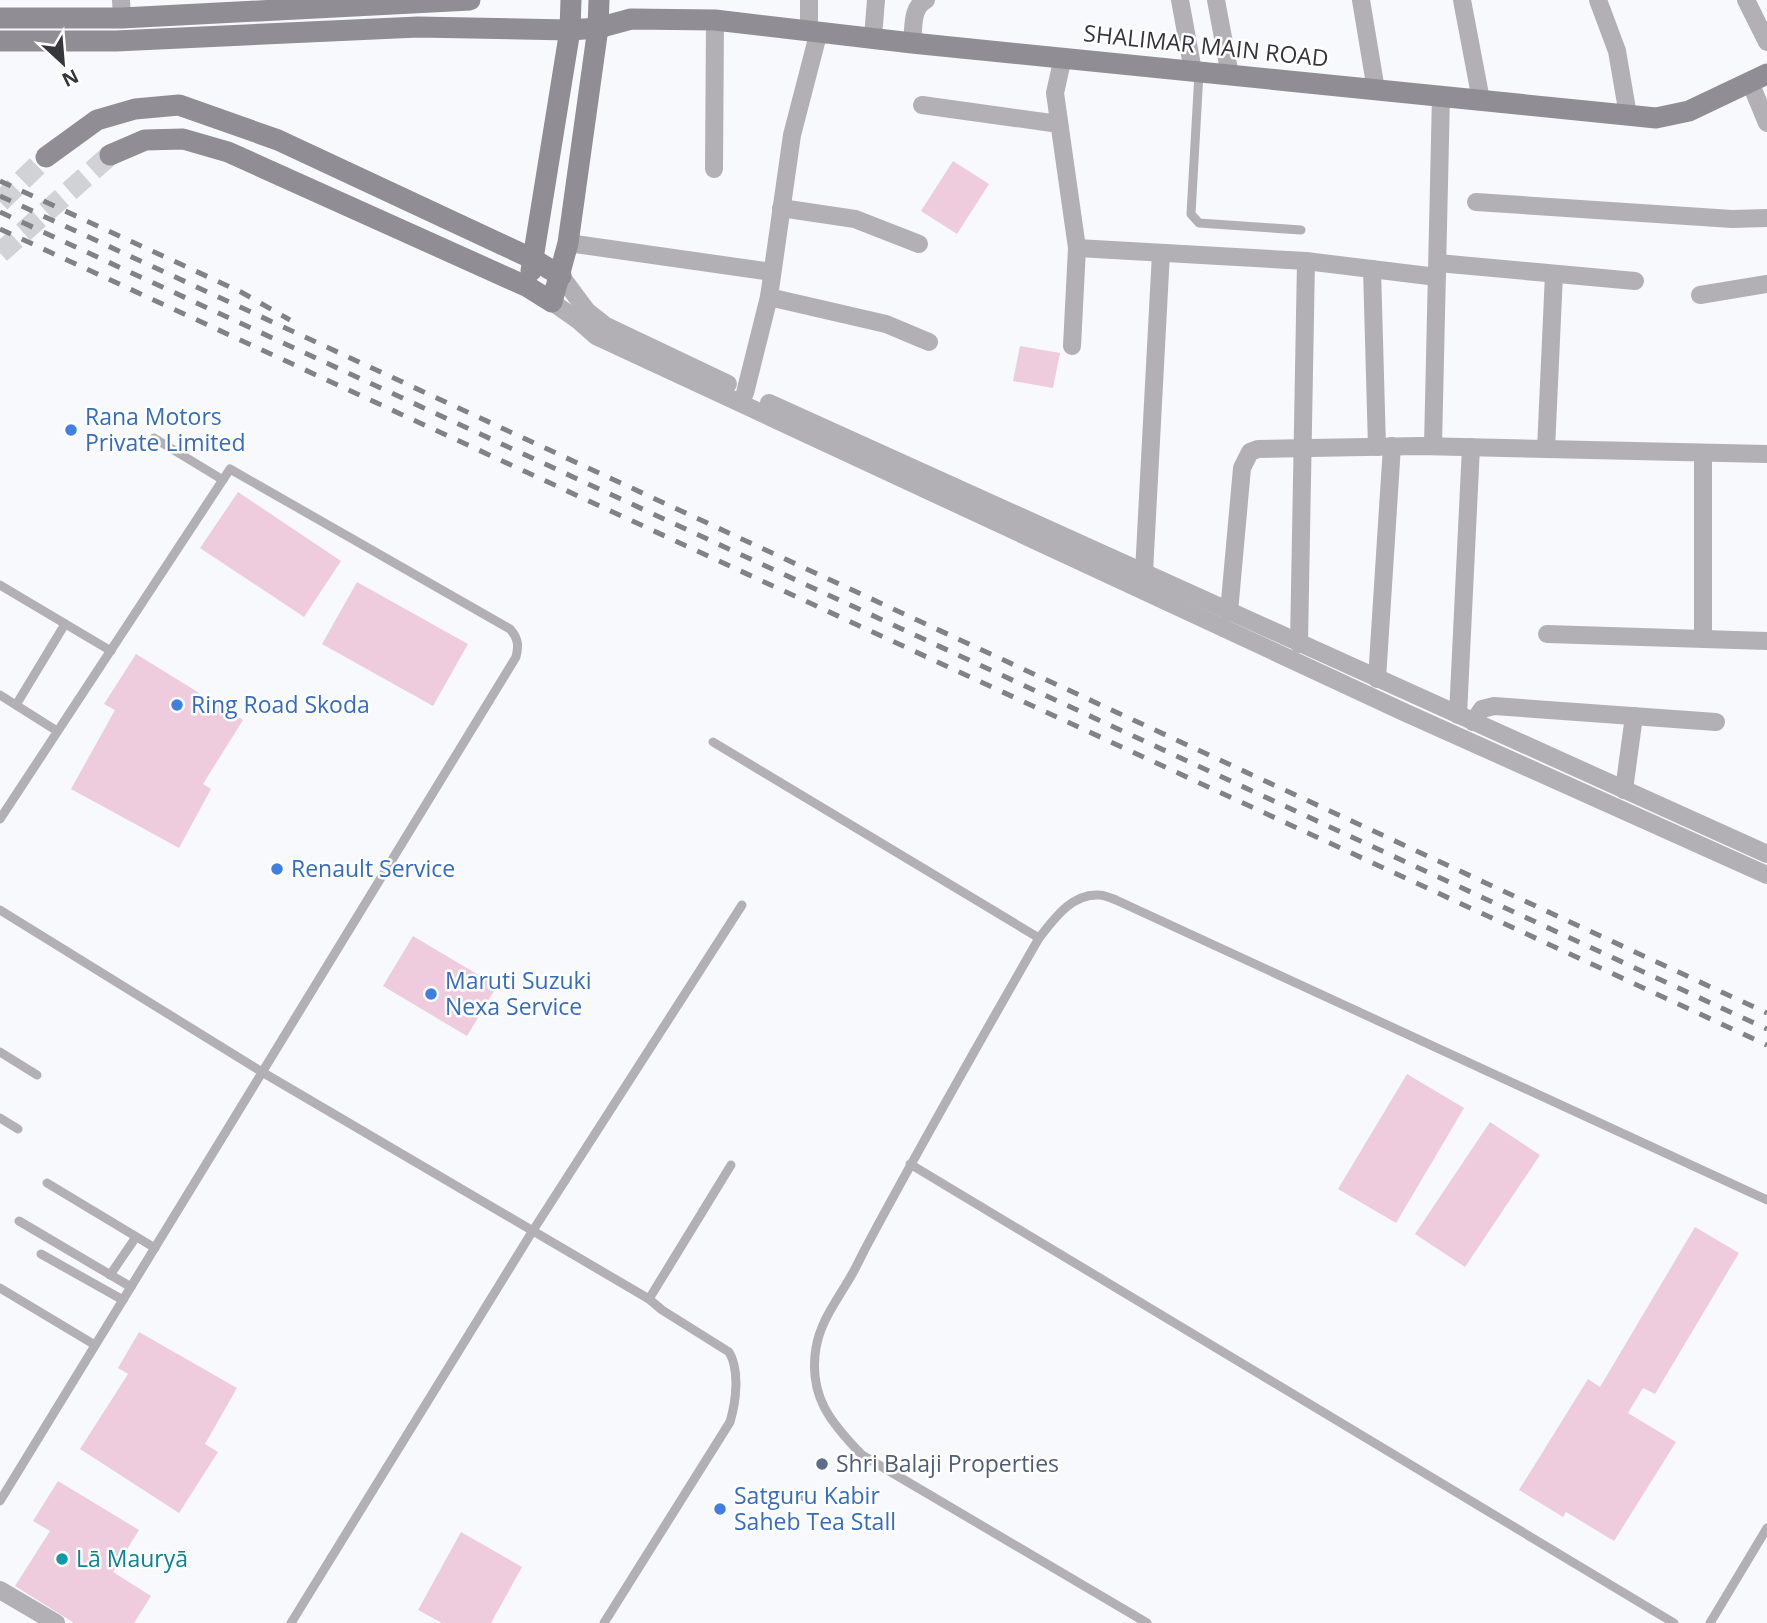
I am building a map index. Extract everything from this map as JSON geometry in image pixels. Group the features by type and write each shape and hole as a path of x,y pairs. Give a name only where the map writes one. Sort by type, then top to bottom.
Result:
{"street":[{"path":"0,18 24,19 122,9 470,0"},
{"path":"552,302 568,243 598,28 599,1 561,0"},
{"path":"528,287 570,30 571,0"},
{"path":"745,393 769,297 792,135 814,31 809,0"},
{"path":"873,37 876,0"},
{"path":"912,43 915,12 921,2 926,0"},
{"path":"1180,0 1196,71"},
{"path":"1216,0 1230,75"},
{"path":"1361,0 1376,90"},
{"path":"1462,0 1481,100"},
{"path":"1598,0 1617,51 1628,115"},
{"path":"1746,0 1767,42"},
{"name":"SHALIMAR MAIN ROAD","path":"599,1 631,19"},
{"name":"SHALIMAR MAIN ROAD","path":"0,41 116,41 418,27 570,30 598,28 631,19 715,20 912,43 1656,118 1689,111 1758,78"},
{"path":"714,169 715,20"},
{"path":"1063,57 1055,93 1077,248 1072,345"},
{"path":"1758,78 1767,123"},
{"path":"1433,446 1441,96"},
{"path":"46,158 97,120 135,109 179,105 278,140 533,259 561,276 587,311 606,326 745,393 1767,854"},
{"path":"922,105 1059,124"},
{"path":"110,155 145,140 183,139 228,152 528,287 608,342 1406,713 1767,875"},
{"path":"1476,202 1732,219 1767,218"},
{"path":"781,208 855,219 919,244"},
{"path":"568,243 772,271"},
{"path":"1077,248 1306,261 1373,269 1554,274 1635,281"},
{"path":"1144,572 1161,253"},
{"path":"1299,644 1306,261"},
{"path":"1373,269 1384,446 1377,679"},
{"path":"1546,449 1554,274"},
{"path":"1700,295 1767,284"},
{"path":"769,297 886,324 929,342"},
{"path":"1228,612 1244,461 1250,452 1258,449 1433,446 1767,454"},
{"path":"1466,719 1471,447"},
{"path":"1703,453 1703,639"},
{"path":"1547,634 1767,641"},
{"path":"1466,719 1482,709 1494,706 1716,722"},
{"path":"1624,790 1634,716"},
{"path":"0,1590 56,1623"}],"lane":[{"path":"1196,71 1191,214 1199,223 1301,230"},
{"path":"154,438 223,480"},
{"path":"0,819 230,469 510,629 516,636 519,646 516,657 0,1501"},
{"path":"0,585 111,651"},
{"path":"16,705 65,624"},
{"path":"0,695 57,732"},
{"path":"713,742 1039,938"},
{"path":"1147,1623 862,1455 836,1428 819,1400 815,1370 816,1348 826,1316 846,1285 910,1164 1039,938 1060,911 1078,900 1098,894 1116,900 1767,1200"},
{"path":"291,1623 532,1232 742,905"},
{"path":"0,910 262,1072 649,1299 729,1352 735,1368 734,1410 730,1422 604,1623"},
{"path":"0,1052 37,1075"},
{"path":"0,1118 18,1129"},
{"path":"649,1299 732,1164"},
{"path":"910,1164 1674,1623"},
{"path":"47,1183 155,1248"},
{"path":"19,1221 131,1287"},
{"path":"110,1275 136,1237"},
{"path":"41,1254 123,1300"},
{"path":"0,1288 95,1345"},
{"path":"1710,1623 1767,1528"}],"building":[{"path":"953,161 989,184 957,234 921,211"},
{"path":"1020,346 1060,353 1053,388 1013,381"},
{"path":"238,492 341,561 304,617 200,548"},
{"path":"357,582 468,644 433,706 322,644"},
{"path":"136,654 243,720 203,784 211,789 179,848 71,789 115,710 104,704"},
{"path":"413,936 497,986 467,1036 383,986"},
{"path":"1407,1074 1464,1108 1396,1223 1338,1189"},
{"path":"1490,1122 1540,1155 1465,1267 1415,1234"},
{"path":"1695,1227 1739,1253 1655,1394 1643,1388 1628,1413 1676,1442 1614,1541 1566,1512 1563,1517 1519,1490 1588,1379 1600,1387"},
{"path":"139,1332 237,1388 205,1444 218,1452 179,1513 80,1449 128,1374 118,1368"},
{"path":"58,1481 139,1530 113,1572 151,1596 134,1623 74,1623 15,1586 50,1531 33,1521"},
{"path":"461,1532 522,1567 491,1623 442,1623 418,1610"}],"waterway":[{"path":"795,1492 806,1500"}],"tunnel":[{"path":"0,253 110,155"},
{"path":"0,202 46,157"}],"railway":[{"path":"0,181 241,292 290,320"},
{"path":"0,196 1767,1013"},
{"path":"0,212 1767,1029"},
{"path":"0,229 1767,1045"}],"place":[{"name":"Rana Motors Private Limited","path":"71,430"},
{"name":"Ring Road Skoda","path":"177,705"},
{"name":"Renault Service","path":"277,869"},
{"name":"Maruti Suzuki Nexa Service","path":"431,994"},
{"name":"Shri Balaji Properties","path":"822,1464"},
{"name":"Satguru Kabir Saheb Tea Stall","path":"720,1509"},
{"name":"Lā Mauryā","path":"62,1559"}]}
